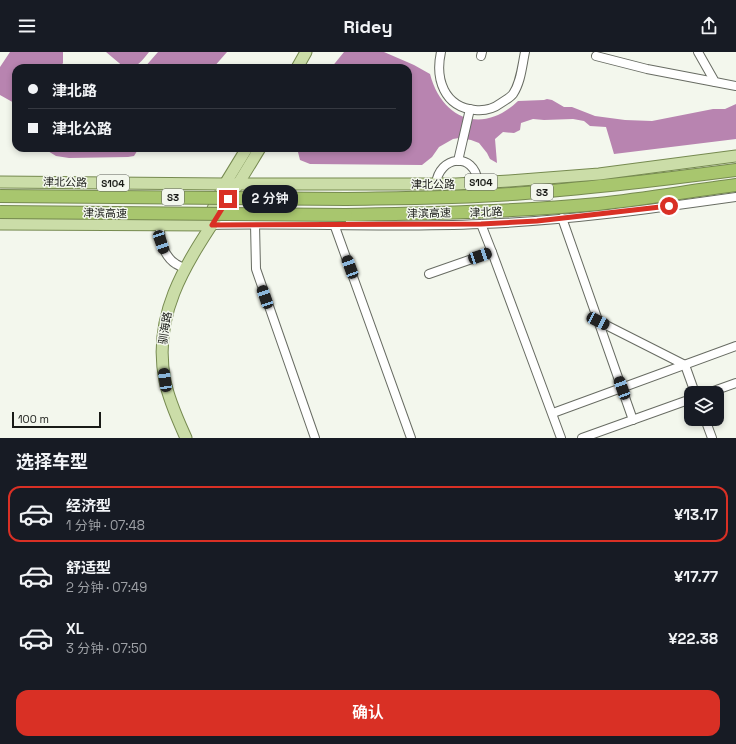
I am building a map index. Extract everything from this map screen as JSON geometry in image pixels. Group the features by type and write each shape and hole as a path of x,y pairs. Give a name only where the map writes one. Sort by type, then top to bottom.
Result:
{"highway":[{"name":"津滨高速","path":"0,196 346,199 447,198 524,194 651,181 736,170"},
{"name":"津滨高速","path":"0,212 346,215 484,212 599,204 736,185"}],"main road":[{"path":"299,64 306,52"},
{"path":"209,225 226,184 245,152"},
{"path":"209,225 238,185 258,152"},
{"name":"津北公路","path":"238,185 436,184 478,182 613,172 736,156"},
{"name":"津北公路","path":"0,182 447,187 621,175 736,159"},
{"path":"0,224 209,225"},
{"name":"驯海路","path":"184,438 167,390 163,370 163,333 168,308 184,267 209,225"}],"street":[{"path":"441,52 438,70 441,84 449,98 459,106 470,110 483,111 496,106 512,95 518,83 525,52"},
{"path":"698,52 715,82"},
{"path":"596,56 647,69 736,86"},
{"path":"458,161 470,110"},
{"path":"436,184 440,171 444,166 458,161 468,162 473,167 478,182"},
{"name":"津北路","path":"209,225 481,224 632,211 736,197"},
{"path":"562,218 633,420"},
{"path":"160,224 160,237 164,250 169,258 176,264 184,267"},
{"path":"255,224 256,269 315,438"},
{"path":"334,224 411,438"},
{"path":"481,224 562,438"},
{"path":"429,274 492,252"},
{"path":"598,321 685,365 692,386"},
{"path":"552,414 736,346"},
{"path":"724,387 736,383"},
{"path":"582,438 684,402"},
{"path":"708,426 712,438"}],"shaded area":[{"path":"10,52 63,52 62,64 12,64 12,102 0,95 0,67"},
{"path":"106,52 149,52 137,64 120,64"},
{"path":"158,52 227,52 216,64 148,64"},
{"path":"344,52 384,52 412,64 334,64"},
{"path":"412,64 430,74 436,90 444,102 454,112 465,118 478,120 491,118 505,111 518,101 547,99 552,100 564,107 572,107 595,116 625,120 652,121 713,109 725,109 736,104 736,139 614,154 606,127 590,126 584,121 573,119 533,119 521,123 520,130 514,133 503,132 495,139 497,163 490,159 479,143 459,138 453,139 439,147 432,157 422,165 310,164 300,160 298,152 412,152"},
{"path":"50,152 136,152 134,156 128,157 69,158 56,156"}],"route":[{"path":"228,199 212,225 481,224 537,221 669,206"}]}
